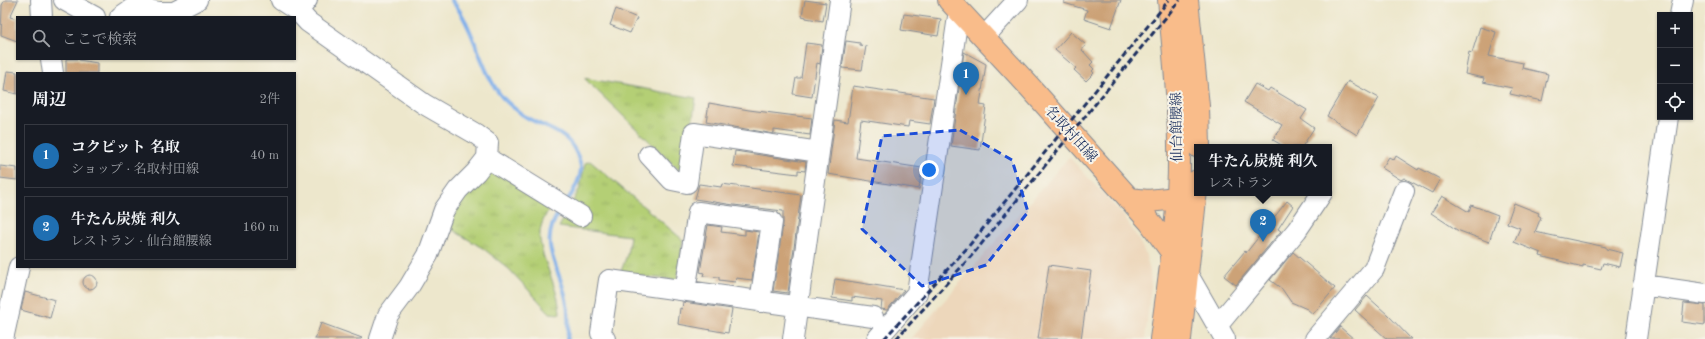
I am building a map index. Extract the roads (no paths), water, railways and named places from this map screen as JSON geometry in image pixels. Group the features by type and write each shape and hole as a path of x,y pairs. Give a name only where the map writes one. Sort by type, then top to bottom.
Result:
{"main road":[{"name":"仙台館腰線","path":"1161,339 1177,198 1178,134 1176,72 1169,0"},
{"name":"仙台館腰線","path":"1187,0 1198,106 1199,144"},
{"name":"名取村田線","path":"954,5 1150,222 1171,254 1187,273"},
{"path":"1180,339 1195,196"},
{"path":"1129,199 1148,201 1177,198"}],"street":[{"path":"41,0 42,16"},
{"path":"64,0 93,16"},
{"path":"121,16 133,8 159,12 174,12 197,0"},
{"path":"281,0 303,5 308,22 424,104 476,134 488,143 487,158 476,172 458,190 444,210 428,255 409,287 388,315 380,339"},
{"path":"793,339 840,0"},
{"path":"984,37 1018,0"},
{"path":"1680,12 1682,0"},
{"path":"876,339 917,294 954,5"},
{"path":"51,60 53,72"},
{"path":"1636,339 1668,120"},
{"path":"649,156 672,180 687,183 694,133 819,152"},
{"path":"487,158 568,207"},
{"path":"1315,339 1374,269 1404,191"},
{"path":"1187,273 1221,332 1297,230 1320,196"},
{"path":"685,291 698,212 772,222 760,302"},
{"path":"3,339 19,268"},
{"path":"604,339 601,333 609,280 873,317"},
{"path":"1643,284 1705,294"}],"waterway":[{"path":"451,0 466,22 488,74 502,97 514,109 529,119 563,136 573,147 580,162 581,171 572,194 567,201"},
{"path":"561,209 554,221 550,233 550,244 567,304 567,339"}],"railway":[{"path":"884,339 968,247 1169,0"},
{"path":"896,339 974,253 1180,0"}],"place":[{"name":"コクピット 名取","path":"966,95"},
{"name":"牛たん炭焼 利久","path":"1263,242"}]}
